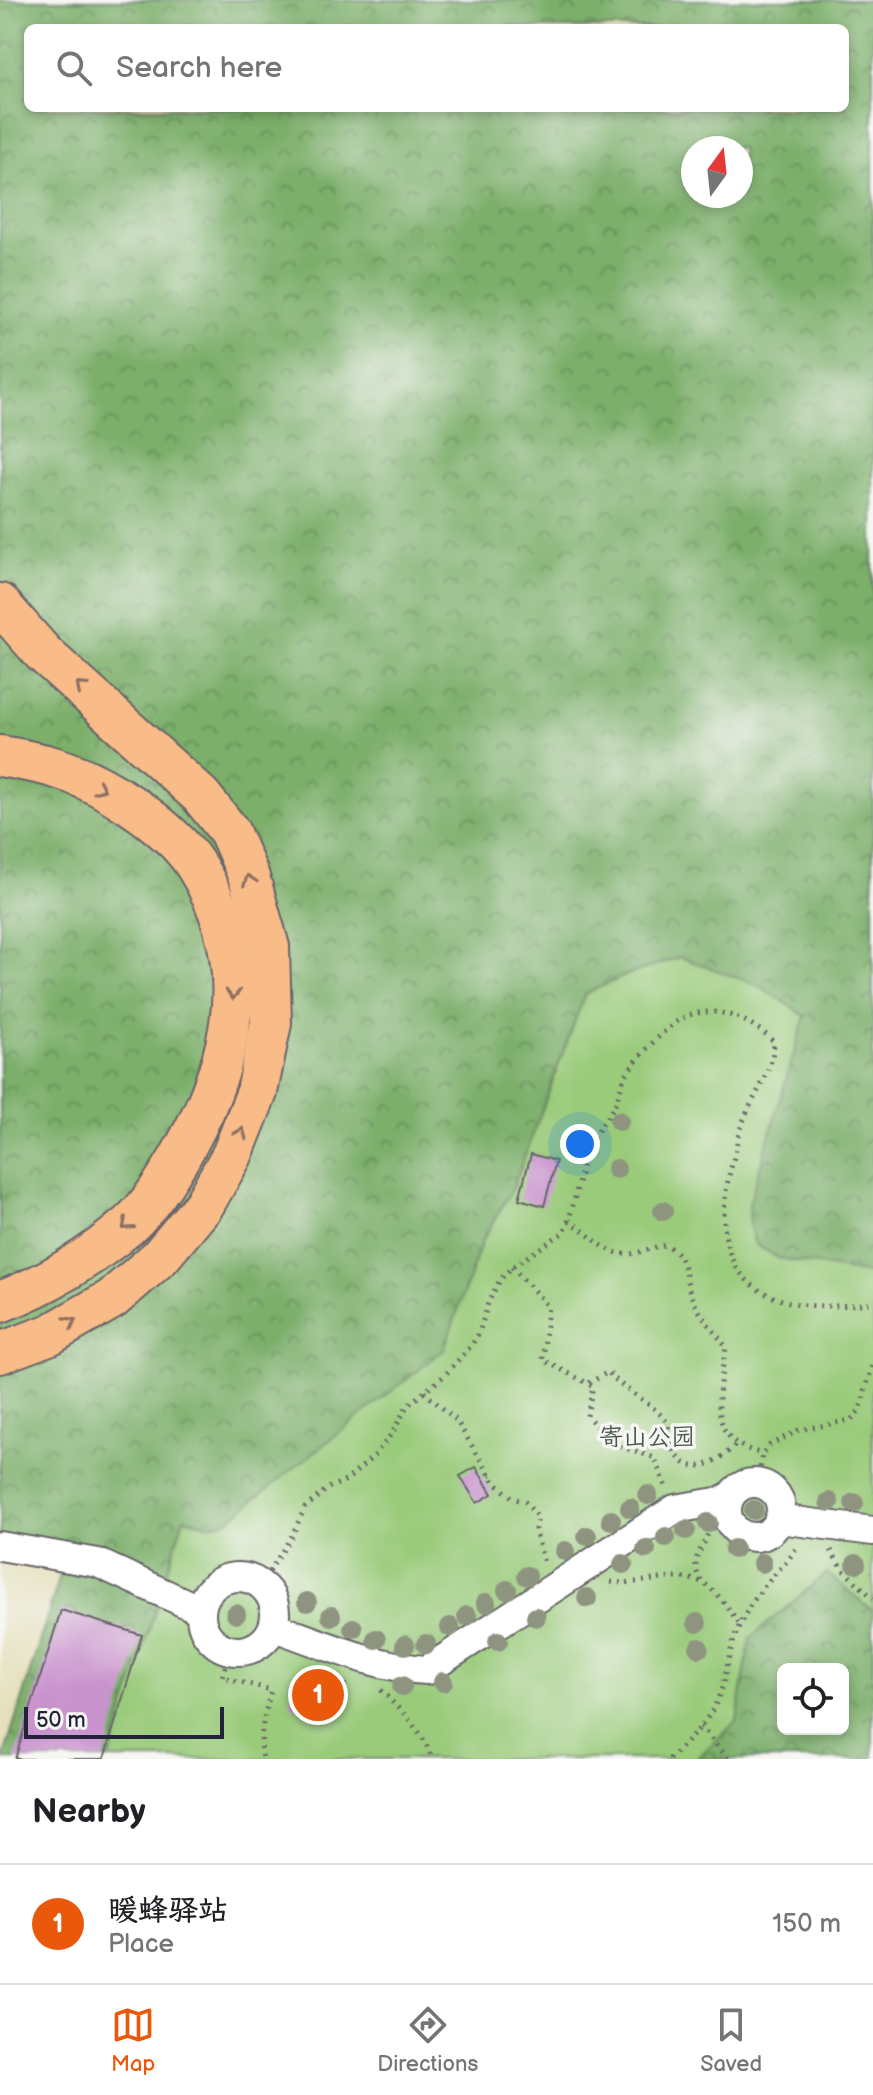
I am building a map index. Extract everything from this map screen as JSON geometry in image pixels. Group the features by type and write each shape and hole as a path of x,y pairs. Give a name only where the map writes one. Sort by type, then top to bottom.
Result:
{"highway":[{"path":"0,604 43,653 201,796 229,831 249,877 269,947 271,1023 257,1092 232,1155 203,1206 160,1257 112,1299 51,1334 0,1353"},
{"path":"0,756 55,767 111,792 157,823 195,864 220,915 233,967 232,1017 219,1071 202,1117 170,1174 131,1223 100,1247 28,1291 0,1302"}],"street":[{"path":"274,1627 369,1660 427,1670 675,1509 722,1501 737,1487 752,1482 767,1485 778,1496 782,1511 777,1526 764,1535 748,1537 734,1529 722,1501"},
{"path":"779,1519 873,1531"},
{"path":"0,1546 98,1563 200,1610"},
{"path":"237,1576 255,1580 261,1585 269,1592 276,1609 274,1627 264,1642 248,1651 230,1651 213,1643 203,1628 200,1610 206,1593 220,1581 237,1576"}],"path":[{"path":"261,1585 305,1508 328,1488 347,1480 375,1455 393,1432 407,1406 444,1376 471,1346 500,1280 512,1267 564,1232 586,1151 617,1101 628,1071 673,1024 688,1015 707,1012 750,1021 774,1042 774,1053 741,1127 728,1175 723,1205 727,1249 733,1264 762,1293 777,1298 829,1307 873,1302"},
{"path":"569,1221 607,1249 620,1254 633,1254 666,1245 676,1251 684,1263 686,1283 693,1301 726,1347 719,1400 722,1420 729,1436 737,1444 762,1454"},
{"path":"512,1267 548,1306 543,1360 593,1386 587,1416 613,1444 655,1458 675,1509"},
{"path":"758,1483 762,1454 770,1445 799,1430 851,1420 860,1410 873,1363"},
{"path":"588,1384 608,1372 667,1423 672,1445 686,1462 698,1467 710,1465 737,1444"},
{"path":"424,1392 456,1420 504,1492 525,1502 538,1517 535,1529 547,1573 563,1580 629,1585 680,1578 701,1582"},
{"path":"483,1480 491,1475"},
{"path":"722,1501 704,1547 696,1556 694,1568 701,1582 720,1598 740,1624"},
{"path":"669,1759 711,1714 721,1693 727,1662 740,1624 766,1584 818,1525 841,1568 873,1598"},
{"path":"230,1651 222,1677 271,1690 259,1738 263,1759"},
{"path":"369,1660 375,1684 418,1730 432,1759"},
{"path":"701,1726 728,1759"}],"green space":[{"path":"0,0 873,0 873,1275 778,1258 755,1244 749,1204 680,957 627,975 585,994 513,1188 482,1241 444,1351 227,1521 210,1525 184,1518 109,1759 3,1759 60,1575 55,1561 0,1552"},
{"name":"寄山公园","path":"680,957 760,986 805,1016 749,1204 750,1226 755,1244 778,1258 873,1275 873,1611 827,1573 750,1638 737,1721 696,1759 109,1759 184,1518 210,1525 227,1521 444,1350 482,1241 513,1188 585,994 627,975"},
{"path":"827,1573 873,1611 873,1759 696,1759 737,1721 750,1638"}],"building":[{"path":"531,1154 556,1161 544,1206 519,1199"},
{"path":"476,1467 492,1494 477,1503 460,1476"},
{"path":"61,1610 142,1635 104,1759 15,1759"},
{"path":"298,1673 346,1684 339,1716 290,1705"}],"place":[{"name":"暖蜂驿站","path":"318,1695"}]}
